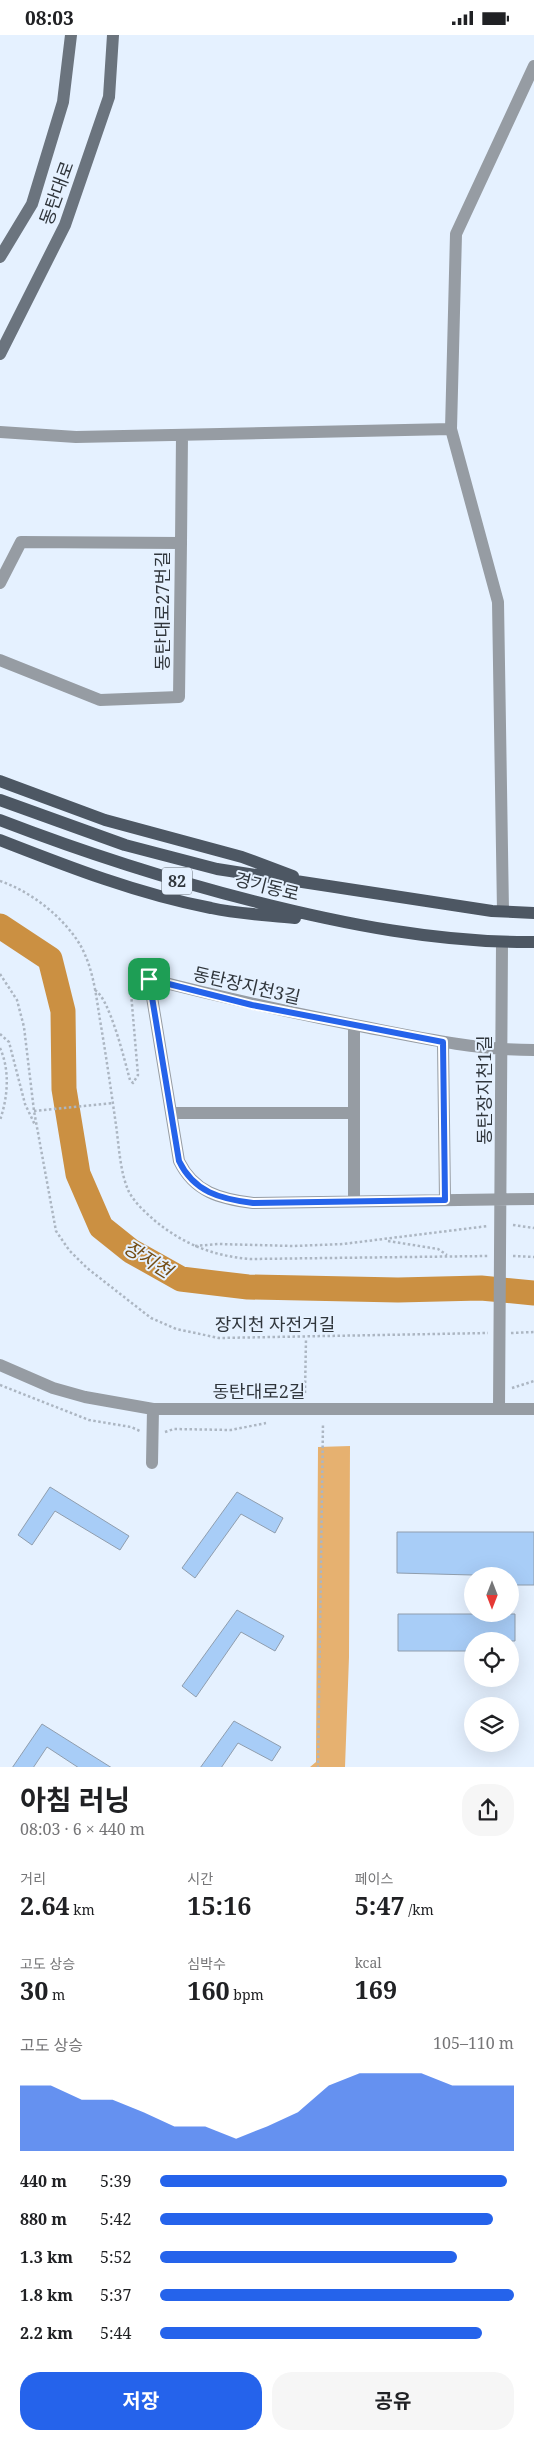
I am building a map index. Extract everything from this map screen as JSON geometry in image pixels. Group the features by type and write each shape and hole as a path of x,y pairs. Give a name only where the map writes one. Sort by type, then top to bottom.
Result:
{"main road":[{"name":"동탄대로","path":"0,257 32,204 63,102 71,35"},
{"name":"동탄대로","path":"0,354 65,225 109,97 113,35"},
{"path":"0,781 105,820 242,857 316,885"},
{"name":"경기동로","path":"0,800 125,845 217,869 503,911 534,913"},
{"name":"경기동로","path":"0,820 70,847 189,884 360,925 502,943 534,942"},
{"path":"0,840 85,873 168,899 214,909 360,925"}],"street":[{"path":"503,911 498,602 451,429 456,234 534,66"},
{"path":"0,432 76,437 451,429"},
{"path":"181,543 182,435"},
{"name":"동탄대로27번길","path":"0,583 21,542 181,543 179,697 100,699 0,660"},
{"name":"동탄장지천1길","path":"502,943 500,1239 504,1385"},
{"path":"149,979 179,1161 186,1176 205,1190 228,1200 253,1203 534,1199"},
{"name":"동탄장지천3길","path":"149,979 252,1005 443,1042 501,1050 534,1050"},
{"path":"354,1025 354,1201"},
{"path":"443,1042 445,1200"},
{"path":"172,1113 354,1113"},
{"name":"동탄대로2길","path":"0,1365 53,1388 85,1397 153,1409 534,1409"},
{"path":"499,1409 504,1385"},
{"path":"152,1463 153,1409"}],"path":[{"path":"0,881 38,902 67,928 80,944 88,963 95,990 121,1160 129,1191 141,1209 168,1231 193,1246 227,1257 250,1259 497,1256"},
{"name":"장지천 자전거길","path":"0,974 17,1000 24,1027 34,1111 56,1231 69,1250 104,1283 151,1318 196,1335 219,1339 494,1333"},
{"path":"95,990 99,993 108,1012 130,1080 133,1083 138,1075 131,993 149,979"},
{"path":"0,1035 9,1042 25,1104 37,1128"},
{"path":"0,1048 6,1074 6,1092 0,1120"},
{"path":"34,1111 113,1103"},
{"path":"193,1246 218,1244 294,1246 386,1241 500,1223 534,1228"},
{"path":"386,1241 438,1249 449,1256"},
{"path":"506,1256 534,1257"},
{"path":"504,1333 534,1332"},
{"path":"305,1393 306,1338"},
{"path":"504,1385 534,1381"},
{"path":"0,1385 89,1420 131,1427 136,1431"},
{"path":"166,1432 174,1429 231,1431 265,1423"},
{"path":"318,1767 323,1423"}],"shaded area":[{"path":"350,1446 349,1657 345,1767 310,1767 316,1762 318,1447"}],"building":[{"path":"50,1487 129,1536 120,1550 55,1511 32,1545 18,1535"},
{"path":"237,1492 283,1518 275,1533 241,1514 195,1578 182,1568"},
{"path":"397,1532 534,1532 534,1585 519,1585 519,1567 464,1567 464,1575 397,1573"},
{"path":"237,1610 284,1636 275,1651 241,1632 196,1697 182,1686"},
{"path":"398,1614 464,1614 464,1623 515,1623 515,1632 464,1632 464,1651 398,1651"},
{"path":"234,1721 281,1747 272,1761 238,1743 222,1767 201,1767"},
{"path":"42,1724 110,1767 77,1767 47,1747 34,1767 13,1767"}],"waterway":[{"name":"장지천","path":"0,926 50,959 63,1011 64,1089 78,1174 101,1227 131,1251 181,1279 248,1287 398,1290 481,1288 534,1293"}],"route":[{"path":"149,979 252,1005 443,1042 445,1200 253,1203 228,1200 205,1190 186,1176 179,1161 149,979"}]}
